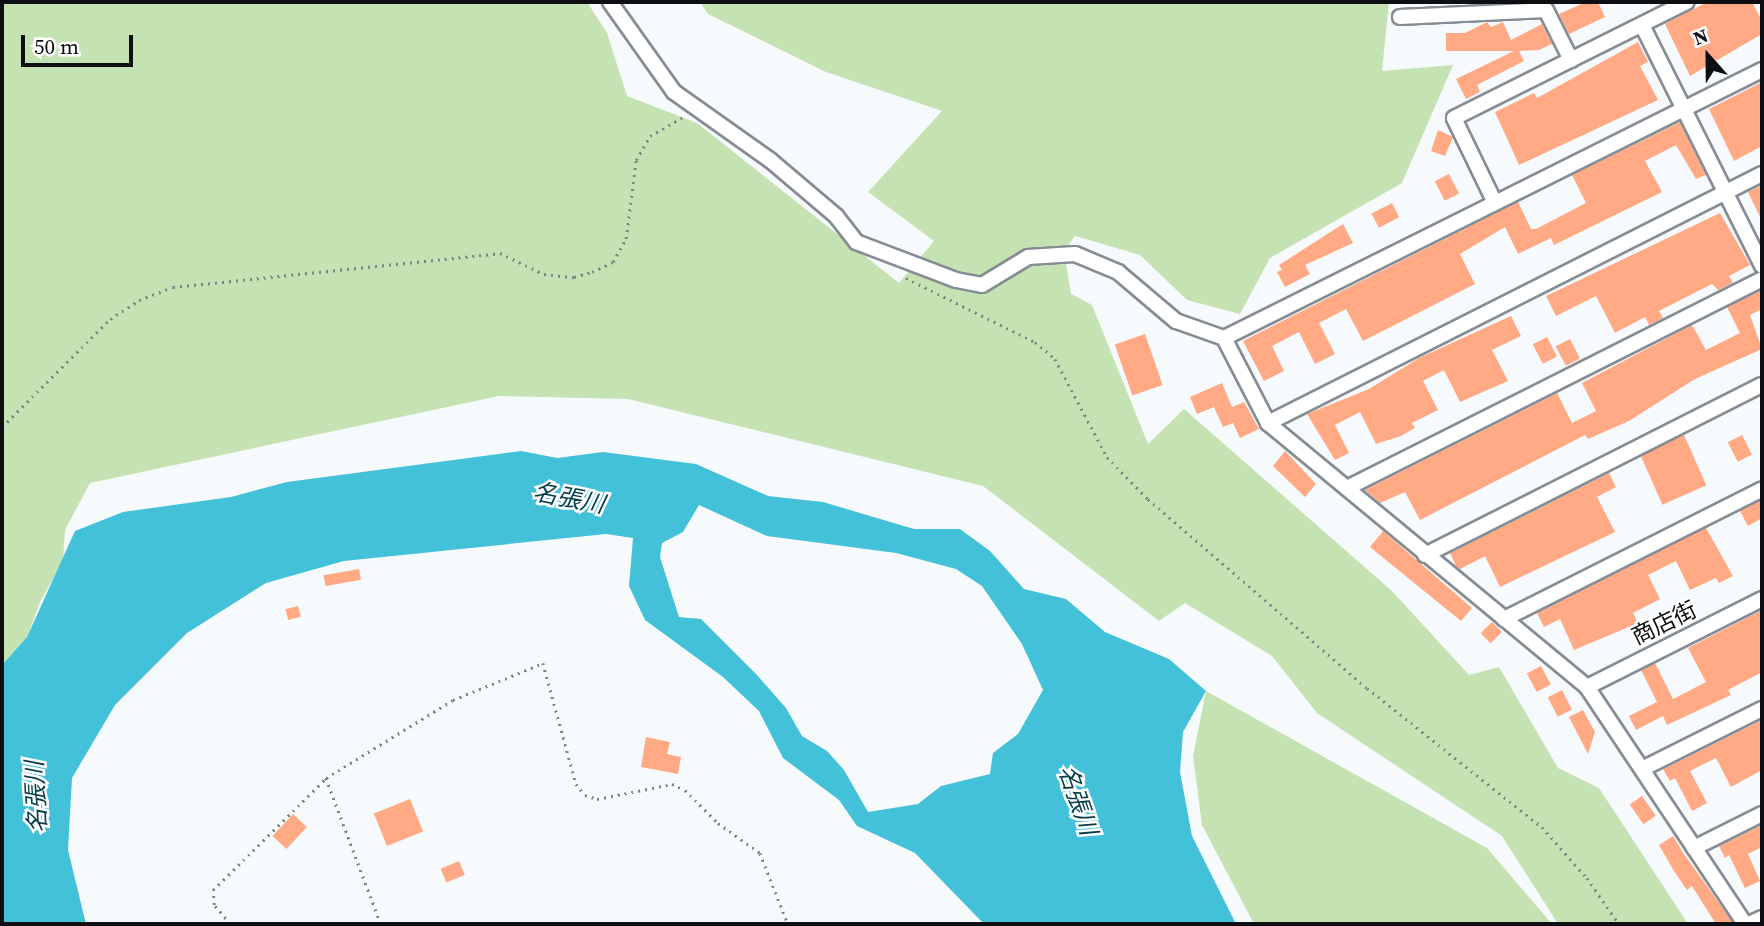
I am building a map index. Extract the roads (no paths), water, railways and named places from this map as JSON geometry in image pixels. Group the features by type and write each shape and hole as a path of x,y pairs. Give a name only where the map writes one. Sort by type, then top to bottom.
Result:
{"street":[{"path":"610,2 660,76 695,110 770,160 836,216 856,242 878,254 982,285 1028,257 1075,254 1118,272 1176,321 1224,338 1268,423 1424,555 1587,687 1747,924 1762,918"},
{"path":"1495,203 1454,118 1687,2"},
{"path":"1400,17 1546,10 1571,60"},
{"path":"1642,24 1762,265"},
{"path":"1224,338 1762,69"},
{"path":"1268,423 1762,174"},
{"path":"1347,488 1762,279"},
{"path":"1424,555 1762,384"},
{"path":"1504,619 1762,489"},
{"name":"商店街","path":"1587,687 1762,599"},
{"path":"1642,769 1762,709"},
{"path":"1694,848 1762,814"}],"water":[{"name":"名張川","path":"521,451 557,458 603,452 696,464 768,496 823,502 914,529 960,529 990,551 1024,589 1066,599 1105,632 1169,659 1206,691 1183,732 1180,772 1192,836 1236,924 984,924 915,853 857,826 839,800 783,758 759,711 723,677 645,620 629,586 633,538 606,534 344,561 266,583 187,633 115,705 72,778 68,850 86,924 2,924 2,665 27,637 75,531 123,512 231,497 287,482","holes":["699,505 767,536 896,553 956,569 982,586 1022,644 1043,690 1018,734 993,753 990,774 941,786 918,804 868,812 844,770 827,751 802,736 786,708 757,675 701,619 679,617 660,557 662,543 683,532"]}]}
